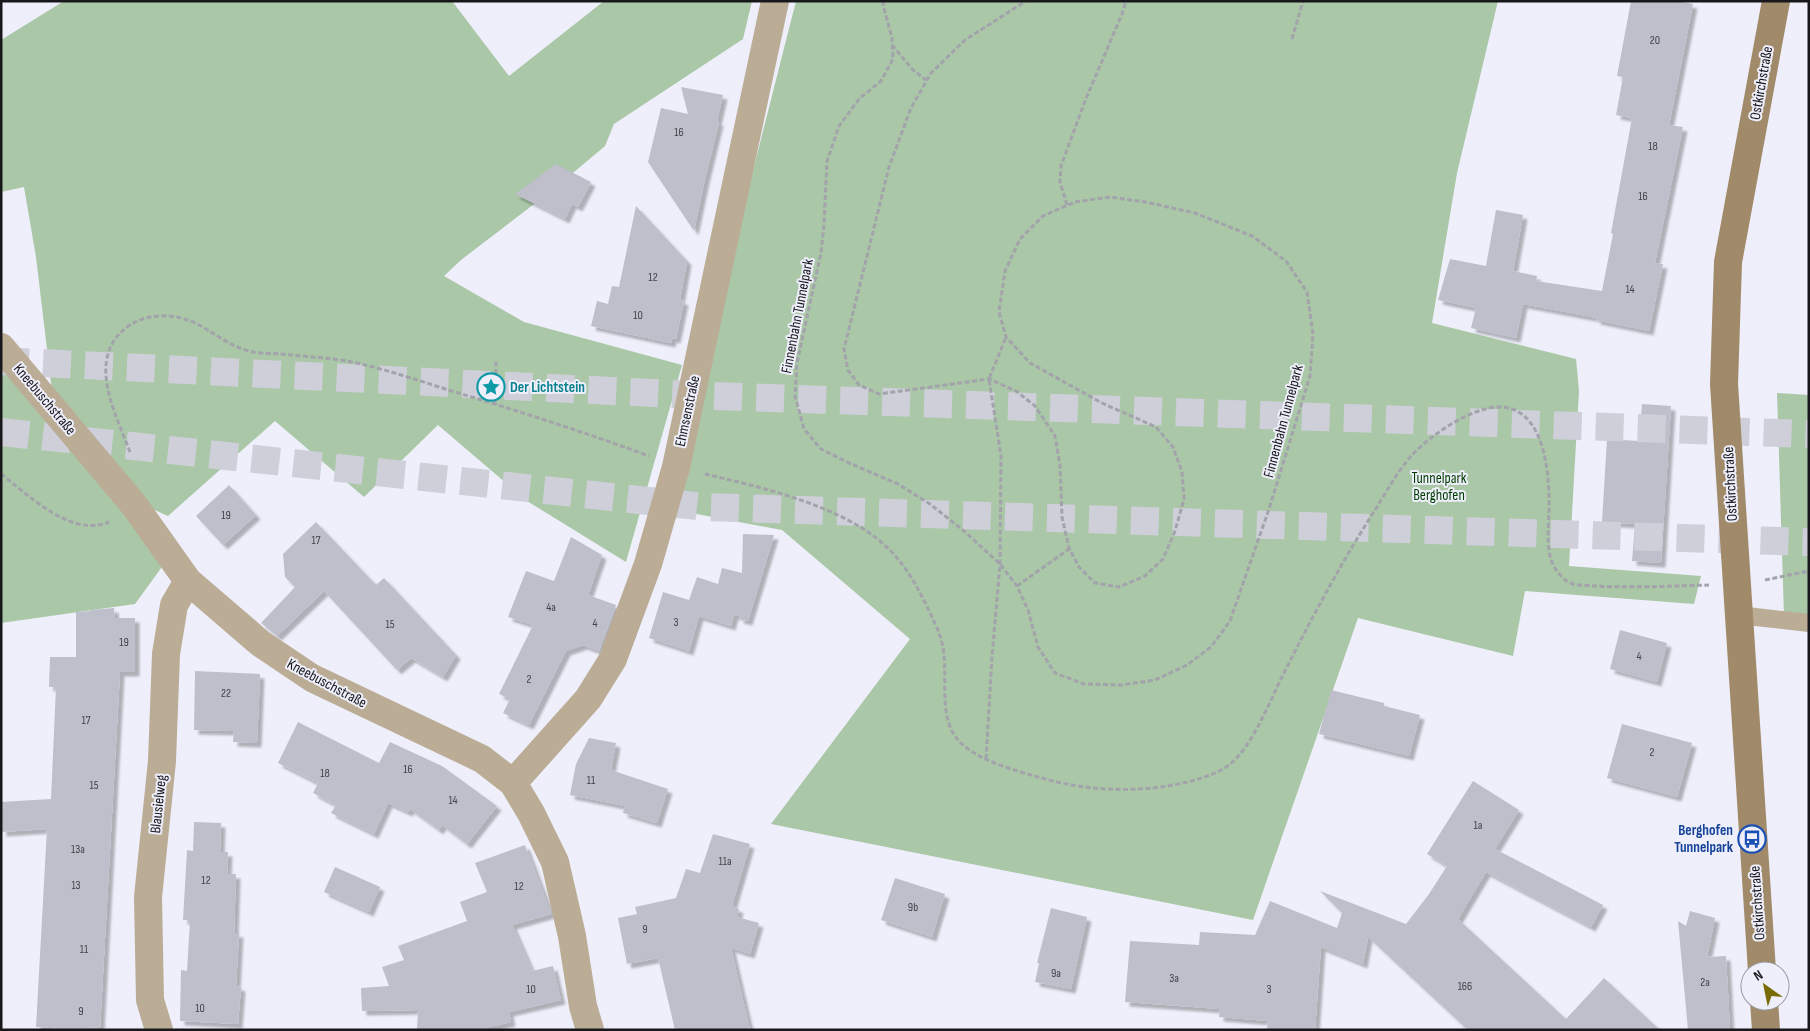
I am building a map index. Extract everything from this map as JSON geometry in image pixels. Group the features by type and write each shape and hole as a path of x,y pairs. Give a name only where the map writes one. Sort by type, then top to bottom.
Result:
{"street":[{"name":"Ehmsenstraße","path":"513,782 588,699 613,659 648,564 676,467 774,1"},
{"name":"Ostkirchstraße","path":"1761,961 1724,384 1728,262 1776,1"},
{"name":"Kneebuschstraße","path":"1,347 134,505 188,581 260,643 285,662 312,678 482,759 513,782 531,813 555,862 572,936 590,1030"},
{"name":"Blausielweg","path":"159,1030 150,1000 148,897 162,761 166,654 174,605 188,581"},
{"path":"1765,1011 1766,1030"}],"lane":[{"path":"1738,615 1809,622"}],"path":[{"name":"Finnenbahn Tunnelpark","path":"884,1 883,5 892,45 893,59 881,80 859,99 839,126 826,161 821,254 797,363 795,396 804,429 821,448 849,463 898,484 914,494 964,531 1000,564 1017,586 1028,610 1038,647 1056,673 1084,684 1121,685 1155,680 1187,665 1211,647 1230,621 1270,509 1310,376 1313,334 1307,292 1286,261 1252,236 1195,213 1146,202 1110,197 1075,202 1043,216 1020,239 1005,271 999,312 1006,337 1030,363 1102,403 1156,427 1173,447 1182,472 1184,499 1175,530 1163,559 1145,576 1119,587 1095,583 1079,567 1069,548 1062,516 1060,465 1055,436 1035,406 1016,391 989,380 879,394 858,385 848,370 844,349 889,167 911,108 931,73 964,40 1026,1"},
{"path":"1067,205 1060,182 1061,166 1126,1"},
{"path":"1292,39 1303,1"},
{"path":"892,45 912,69 926,80"},
{"path":"130,454 108,392 105,366 108,352 114,339 127,327 140,320 156,316 170,316 197,324 234,346 250,352 302,356 363,364 598,437 676,467 776,491 863,528 895,555 909,573 921,594 943,643 946,711 950,727 961,744 986,759 1037,777 1090,788 1121,790 1154,788 1183,783 1216,774 1232,763 1246,748 1285,670 1356,539 1401,469 1414,454 1447,427 1482,410 1498,407 1512,409 1524,414 1535,430 1543,448 1547,472 1550,497 1550,555 1553,565 1561,576 1572,584 1629,588 1694,586"},
{"path":"986,759 1000,564 1001,456 989,380 1006,337"},
{"path":"495,404 496,361"},
{"path":"1,474 53,513 70,522 88,527 101,526 114,520 134,505"},
{"path":"1017,586 1069,548"},
{"path":"1780,578 1809,571"}],"green space":[{"path":"64,1 452,1 509,76 604,1 752,1 743,39 614,124 605,146 555,188 461,260 444,276 524,322 682,365 626,562 527,501 438,425 364,497 275,421 168,516 139,503 167,560 135,604 1,623 1,347 54,408 36,257 24,187 1,192 1,40"},
{"name":"Tunnelpark Berghofen","path":"796,1 1498,1 1457,173 1432,323 1576,359 1579,391 1569,566 1701,576 1694,604 1525,591 1513,656 1358,618 1253,920 771,824 910,639 782,530 670,509 693,407"},
{"path":"1777,393 1809,395 1809,619 1784,616"}],"building":[{"path":"1631,1 1678,1 1693,4 1669,125 1683,127 1655,263 1663,264 1649,331 1596,320 1597,318 1523,304 1516,338 1471,328 1476,308 1438,300 1450,259 1486,266 1496,210 1523,215 1513,271 1537,276 1536,281 1602,291 1632,118 1616,115 1623,77 1617,76"},
{"path":"681,87 723,95 717,121 719,122 694,231 648,162 661,108 688,114"},
{"path":"556,164 591,182 578,207 572,204 565,219 515,194"},
{"path":"636,206 687,261 680,300 684,301 676,339 672,338 671,343 591,326 597,301 608,304 612,286 619,287"},
{"path":"1642,404 1671,406 1661,563 1632,561 1635,524 1602,522 1607,439 1639,441"},
{"path":"229,485 256,515 223,545 196,516"},
{"path":"316,522 376,585 384,578 456,655 443,677 411,658 397,670 324,591 277,636 261,623 295,587 285,577 283,554"},
{"path":"743,534 774,535 748,621 739,619 740,616 734,615 731,626 699,616 689,651 649,638 663,592 689,600 697,577 718,584 722,568 742,573"},
{"path":"571,537 602,555 588,595 616,605 599,651 583,645 566,651 529,725 503,713 510,699 499,694 533,625 508,617 526,571 554,581"},
{"path":"114,608 115,618 135,618 135,672 120,672 100,1028 82,1027 82,1030 36,1027 47,829 2,832 1,802 51,799 56,687 49,687 50,657 76,657 76,612"},
{"path":"1620,630 1667,643 1657,682 1610,669"},
{"path":"195,671 260,674 257,743 233,742 234,731 194,730"},
{"path":"1331,690 1384,703 1384,706 1420,715 1409,756 1319,734"},
{"path":"298,722 379,763 390,742 442,766 497,806 467,844 442,825 439,830 410,809 408,812 388,803 374,834 331,813 336,805 313,793 318,783 278,763"},
{"path":"1622,724 1692,743 1677,797 1607,778"},
{"path":"589,738 616,743 611,770 668,789 657,823 623,813 625,806 570,795 576,764"},
{"path":"1473,781 1519,810 1495,849 1603,905 1591,927 1486,872 1458,919 1566,1019 1604,978 1660,1030 1468,1030 1368,937 1363,964 1321,947 1315,1030 1267,1030 1268,1021 1219,1017 1220,1009 1125,1002 1130,941 1199,945 1200,932 1255,935 1270,901 1337,928 1342,913 1320,891 1406,924 1447,866 1427,854"},
{"path":"194,822 221,823 220,852 228,852 227,874 236,874 234,933 239,933 236,986 241,987 238,1024 180,1021 181,970 187,971 190,920 183,920 187,850 193,851"},
{"path":"713,834 750,844 732,906 739,909 737,917 759,923 750,954 731,948 750,1030 675,1030 658,958 627,964 618,918 637,914 635,907 676,898 686,869 700,873"},
{"path":"525,845 551,914 512,925 532,971 553,966 561,1000 509,1012 511,1022 477,1030 417,1030 418,1010 362,1011 361,988 389,986 382,967 404,960 398,946 467,921 460,902 487,892 475,863"},
{"path":"335,867 380,887 369,912 324,892"},
{"path":"895,878 945,894 932,937 881,920"},
{"path":"1051,908 1087,917 1071,989 1035,982 1039,963 1037,963"},
{"path":"1690,911 1715,918 1707,957 1726,956 1730,1030 1688,1030 1678,921 1686,926"}],"tunnel":[{"path":"1,361 714,396 1809,434"},
{"path":"1,432 705,507 1809,542"}],"place":[{"name":"Der Lichtstein","path":"491,387"},
{"name":"Berghofen Tunnelpark","path":"1752,839"}]}
